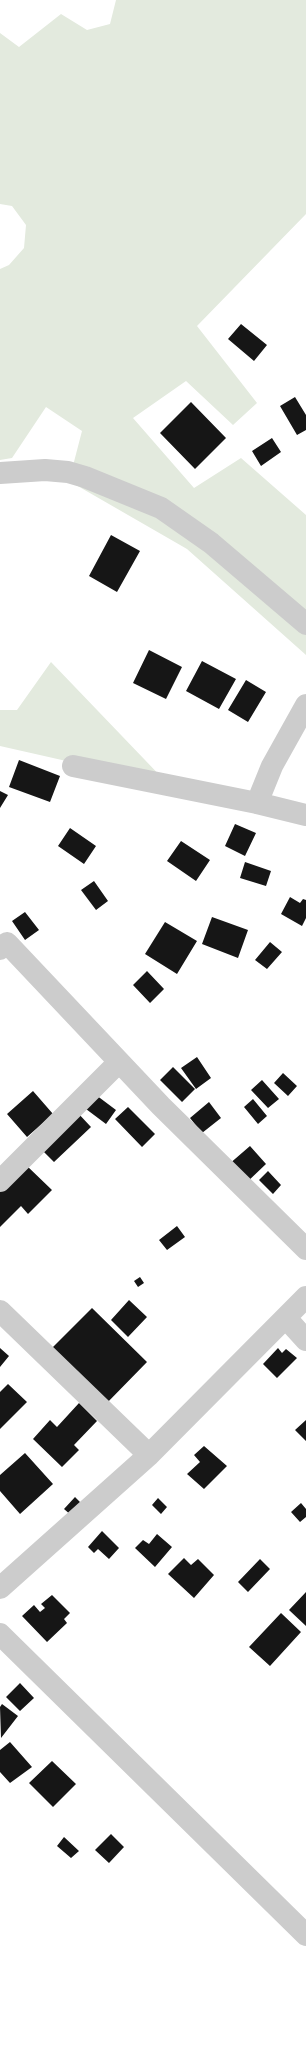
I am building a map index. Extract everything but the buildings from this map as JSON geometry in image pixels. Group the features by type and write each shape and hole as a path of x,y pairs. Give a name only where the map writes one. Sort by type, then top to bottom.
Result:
{"street":[{"path":"0,473 45,470 68,472 85,477 161,508 211,543 306,624"},
{"path":"257,803 272,766 306,705"},
{"path":"73,766 257,803 306,815"},
{"path":"2,943 161,1106 306,1249"},
{"path":"0,1181 119,1062"},
{"path":"0,1588 149,1455 306,1297"},
{"path":"0,1311 149,1455"},
{"path":"286,1318 306,1340"},
{"path":"0,1634 306,1935"}],"shaded area":[{"path":"116,0 306,0 306,214 197,326 257,403 233,425 186,381 133,418 194,488 241,458 306,515 306,655 187,549 69,481 82,431 46,407 12,458 0,460 0,269 9,265 24,248 26,225 12,206 0,204 0,33 19,47 61,14 87,30 110,24"},
{"path":"51,662 168,784 0,746 0,710 17,710"}]}
